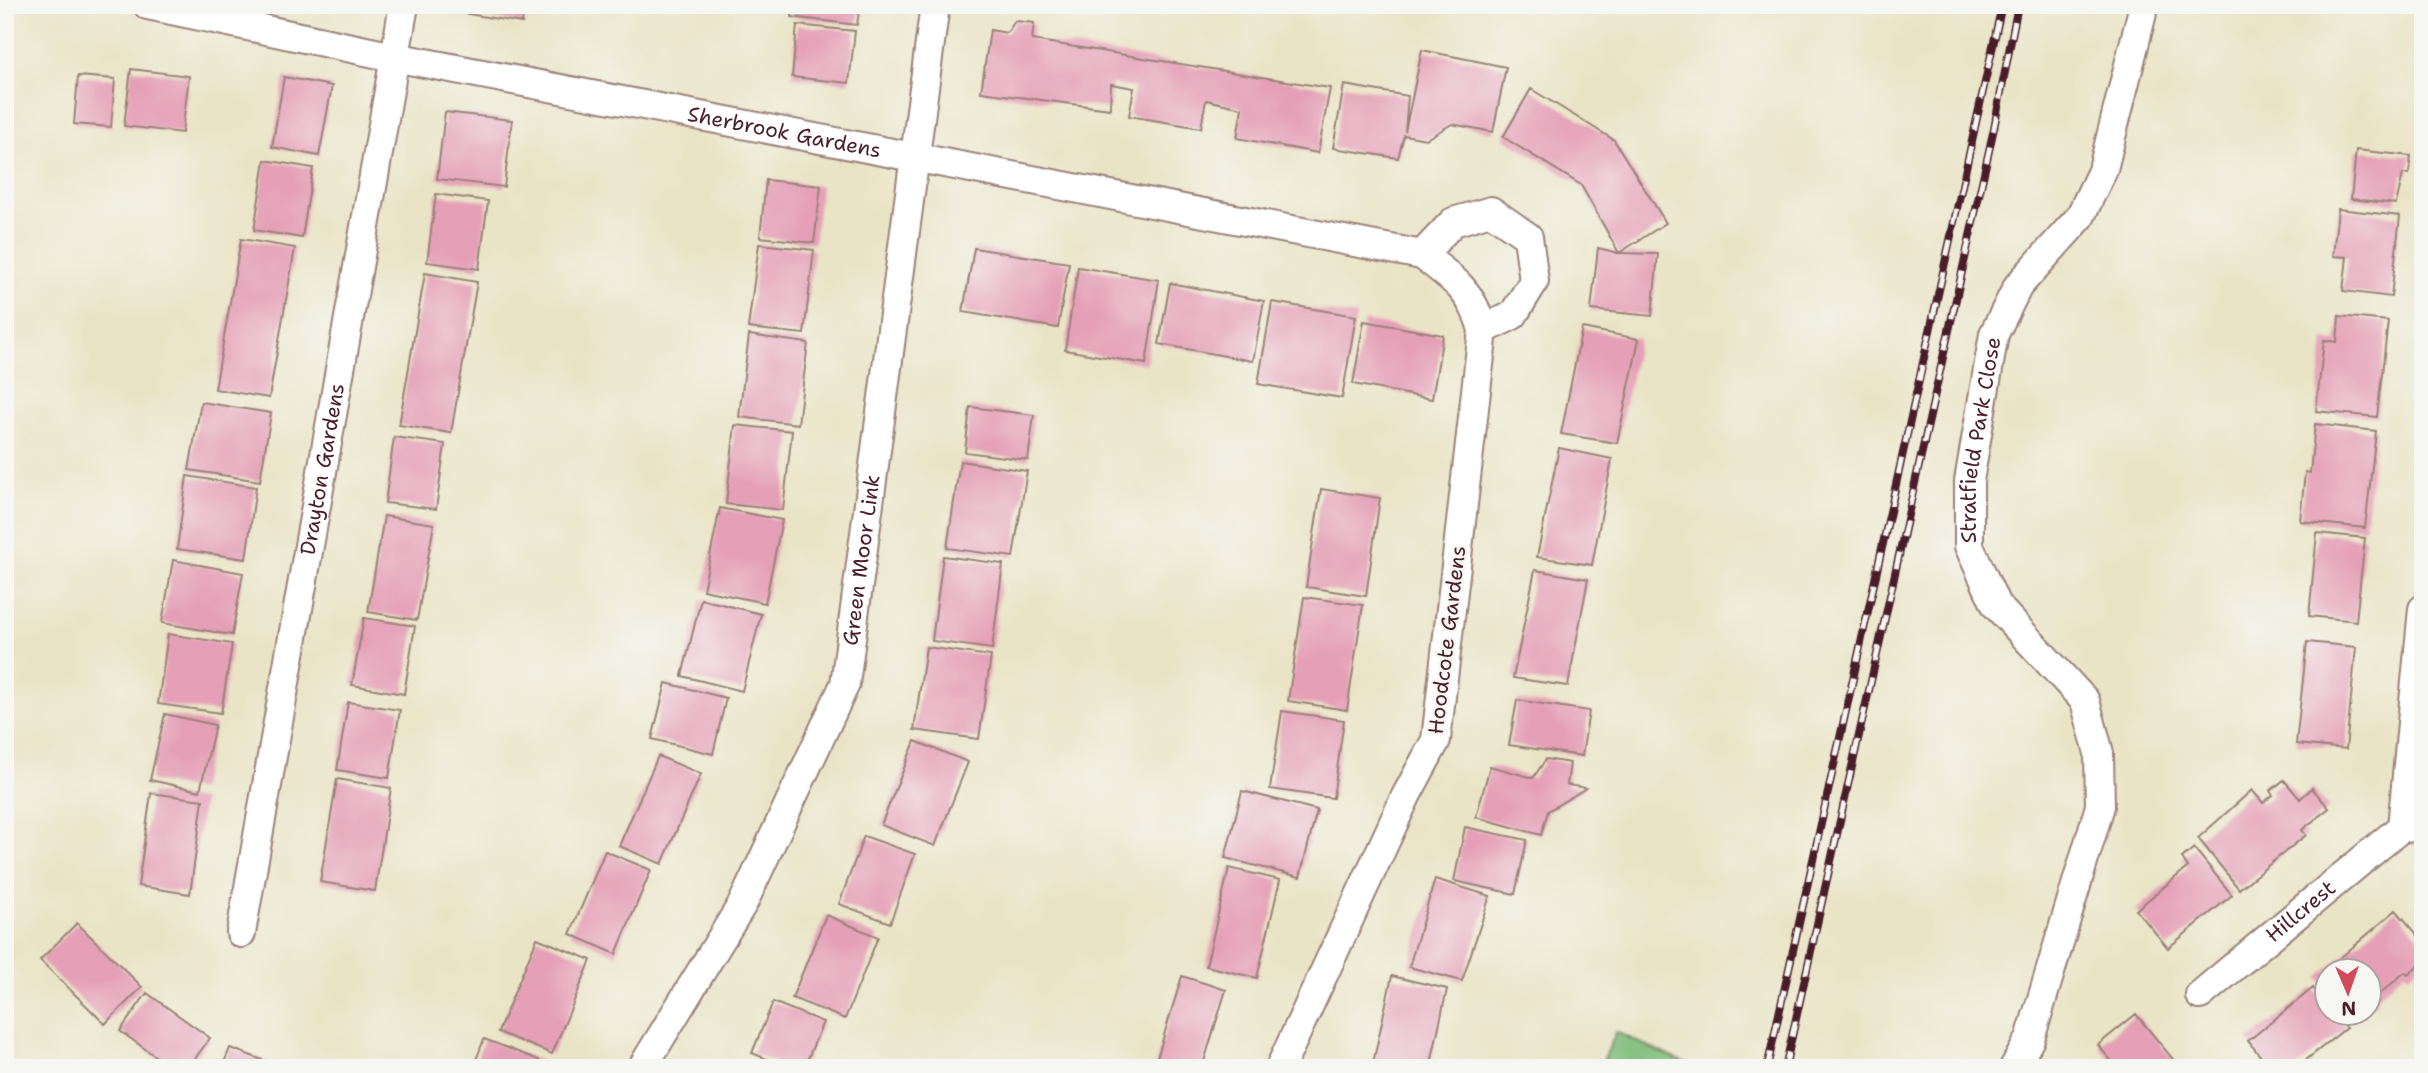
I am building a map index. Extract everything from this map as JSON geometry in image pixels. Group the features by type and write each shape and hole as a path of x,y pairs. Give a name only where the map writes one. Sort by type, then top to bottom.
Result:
{"street":[{"name":"Sherbrook Gardens","path":"148,5 394,57 1422,255 1459,283 1480,318"},
{"name":"Drayton Gardens","path":"242,933 404,5"},
{"name":"Green Moor Link","path":"642,1068 743,903 845,684 935,5"},
{"name":"Stratfield Park Close","path":"2014,1068 2030,1039 2099,806 2099,753 2085,701 1996,605 1969,546 1969,481 1994,334 2018,286 2080,217 2103,169 2144,5"},
{"path":"1422,255 1453,222 1491,211 1528,237 1534,281 1513,315 1480,318"},
{"name":"Hoodcote Gardens","path":"1280,1068 1406,796 1436,740 1480,318"},
{"name":"Hillcrest","path":"2200,995 2412,828 2423,609"}],"green space":[{"path":"1616,1032 1695,1068 1600,1068"}],"building":[{"path":"464,5 525,5 522,23 462,13"},
{"path":"793,5 860,5 857,25 792,17"},
{"path":"1015,21 1034,23 1032,40 1330,88 1318,153 1237,138 1242,108 1206,100 1201,128 1129,116 1134,88 1111,84 1110,109 981,92 990,30 1007,33"},
{"path":"797,25 855,31 849,83 792,77"},
{"path":"1422,50 1506,67 1493,132 1452,124 1426,139 1404,135 1398,158 1333,148 1344,85 1408,96 1405,132"},
{"path":"131,69 189,76 182,133 124,126"},
{"path":"78,76 115,79 111,127 74,124"},
{"path":"284,77 332,86 319,156 272,147"},
{"path":"1531,89 1614,140 1666,223 1619,253 1581,185 1503,137"},
{"path":"445,112 512,120 504,187 437,179"},
{"path":"2356,150 2411,156 2409,174 2403,174 2396,204 2351,199"},
{"path":"265,160 313,168 302,238 254,230"},
{"path":"766,180 821,186 814,243 760,237"},
{"path":"436,194 488,201 479,269 427,262"},
{"path":"2338,209 2400,216 2391,297 2343,291 2347,257 2333,256"},
{"path":"241,239 295,248 269,398 215,389"},
{"path":"759,244 814,250 804,334 748,328"},
{"path":"974,248 1069,263 1058,328 963,312"},
{"path":"1598,248 1619,253 1658,254 1652,316 1591,310"},
{"path":"1078,267 1159,280 1146,364 1065,350"},
{"path":"425,273 477,282 451,433 399,425"},
{"path":"1170,283 1264,301 1253,361 1159,344"},
{"path":"1272,302 1356,316 1342,398 1258,384"},
{"path":"2339,316 2388,321 2377,417 2316,411 2324,340 2337,342"},
{"path":"1364,321 1443,335 1432,399 1353,384"},
{"path":"1582,328 1639,339 1617,443 1561,434"},
{"path":"749,335 808,343 798,424 739,417"},
{"path":"201,402 271,413 260,481 189,470"},
{"path":"970,407 1034,415 1028,460 965,452"},
{"path":"2315,424 2376,431 2365,528 2300,521 2305,472 2310,473"},
{"path":"735,425 792,431 783,510 726,504"},
{"path":"394,437 445,444 436,509 385,503"},
{"path":"1559,448 1612,459 1592,565 1537,557"},
{"path":"960,461 1027,471 1013,557 947,548"},
{"path":"187,476 256,487 246,559 177,549"},
{"path":"1321,489 1380,498 1366,596 1306,587"},
{"path":"720,508 782,520 765,603 703,590"},
{"path":"384,516 434,524 417,620 368,612"},
{"path":"2317,533 2365,538 2356,621 2309,616"},
{"path":"943,556 1003,564 992,649 932,641"},
{"path":"173,560 243,573 232,635 162,623"},
{"path":"1535,570 1588,579 1568,686 1513,678"},
{"path":"1304,597 1363,605 1347,710 1288,701"},
{"path":"701,599 761,614 742,691 682,676"},
{"path":"364,618 415,626 404,694 352,685"},
{"path":"168,634 232,644 221,713 158,704"},
{"path":"2307,642 2356,647 2346,749 2296,744"},
{"path":"926,647 991,656 979,739 914,730"},
{"path":"666,683 726,698 713,754 652,739"},
{"path":"1517,700 1589,711 1582,756 1509,745"},
{"path":"348,702 400,710 389,778 337,770"},
{"path":"1282,711 1344,720 1333,798 1270,789"},
{"path":"165,714 215,725 200,791 150,780"},
{"path":"915,741 968,762 935,846 881,825"},
{"path":"658,756 701,774 662,864 619,846"},
{"path":"1546,759 1570,763 1567,785 1586,788 1548,811 1541,835 1476,817 1490,766 1533,778"},
{"path":"337,779 391,788 375,891 320,882"},
{"path":"2284,780 2300,799 2312,788 2329,808 2302,830 2306,835 2239,889 2198,838 2252,790 2263,803 2273,795 2270,791"},
{"path":"1242,791 1317,810 1300,877 1225,858"},
{"path":"151,793 203,800 190,894 138,886"},
{"path":"1465,827 1527,840 1515,894 1454,881"},
{"path":"864,836 915,854 890,923 839,904"},
{"path":"2194,848 2232,895 2168,948 2136,910 2188,867 2182,858"},
{"path":"605,851 651,870 616,954 570,934"},
{"path":"1229,868 1280,880 1257,978 1206,966"},
{"path":"1435,879 1490,896 1462,981 1409,967"},
{"path":"2396,910 2423,941 2423,962 2408,975 2405,972 2382,992 2382,958 2340,958"},
{"path":"826,915 878,937 845,1019 792,998"},
{"path":"77,923 142,987 105,1024 40,960"},
{"path":"537,938 591,960 552,1054 498,1032"},
{"path":"1182,976 1226,990 1202,1068 1154,1068"},
{"path":"1392,976 1447,989 1430,1068 1372,1068"},
{"path":"2312,989 2312,1028 2346,1028 2296,1068 2270,1068 2248,1041"},
{"path":"147,993 210,1038 188,1068 172,1068 120,1031"},
{"path":"773,1002 823,1022 804,1068 789,1068 752,1053"},
{"path":"2136,1014 2180,1068 2117,1068 2098,1045"},
{"path":"484,1039 539,1060 536,1068 473,1068"},
{"path":"230,1048 282,1067 282,1068 222,1068"},
{"path":"2227,1061 2233,1068 2218,1068"},
{"path":"735,1062 749,1068 733,1068"}],"railway":[{"path":"1767,1068 2002,5"},
{"path":"1785,1068 1994,128 2018,5"}]}
